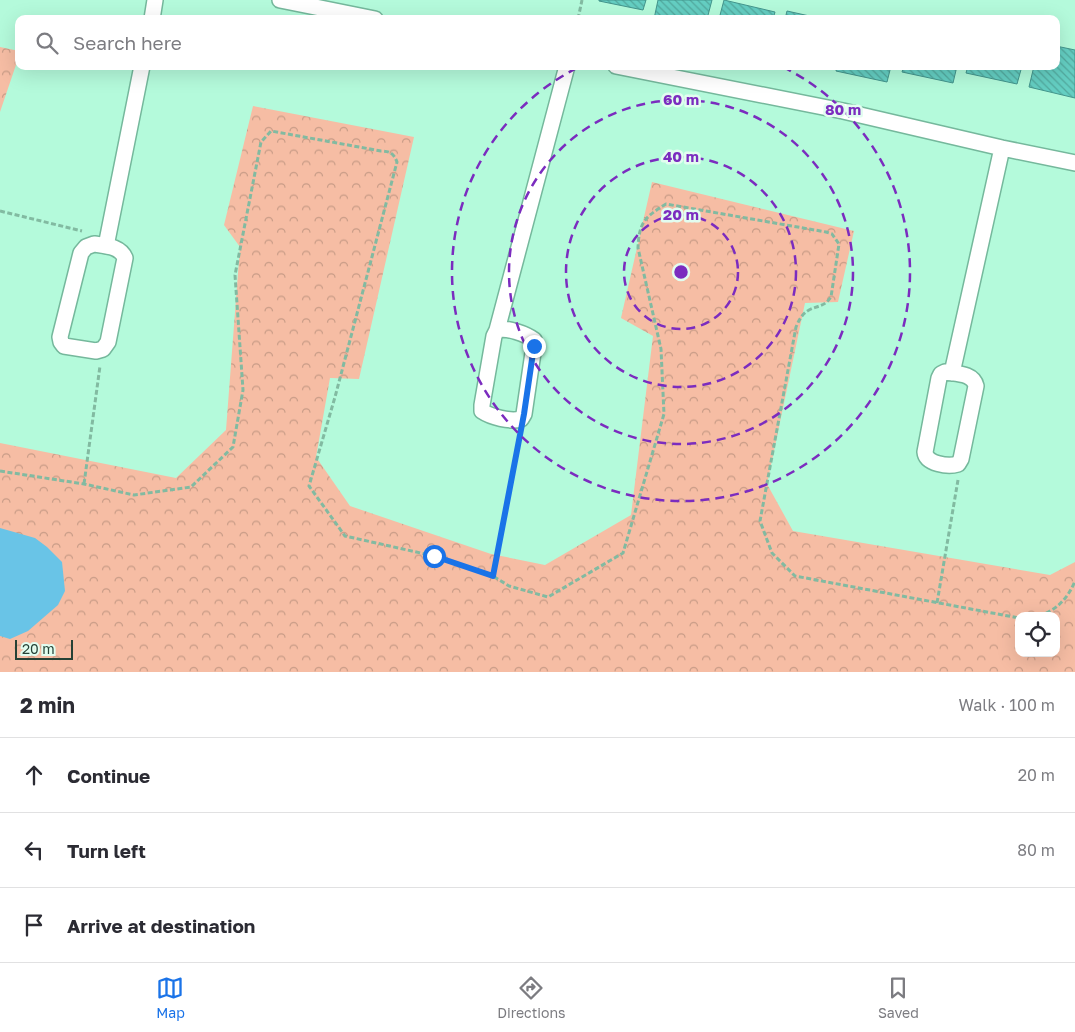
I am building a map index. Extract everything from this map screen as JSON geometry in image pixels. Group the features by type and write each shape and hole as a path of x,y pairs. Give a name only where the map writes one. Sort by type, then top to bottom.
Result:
{"street":[{"path":"153,15 155,0"},
{"path":"280,0 355,15"},
{"path":"107,242 141,70"},
{"path":"497,330 502,328 534,340 524,414 521,420 515,421 482,411 494,336 567,70"},
{"path":"636,70 843,111 1002,148 1075,162"},
{"path":"952,373 1002,148"},
{"path":"107,242 123,253 125,258 108,342 103,349 96,351 64,346 60,337 82,253 86,247 107,242"},
{"path":"945,372 952,373 971,377 975,381 976,386 961,459 958,464 952,465 928,460 925,457 925,452 939,378 945,372"}],"path":[{"path":"579,15 582,0"},
{"path":"0,471 84,484 134,495 192,488 233,447 242,390 235,275 261,142 271,132 386,151 395,157 398,167 309,486 346,536 434,556 493,576 509,586 548,597 623,553 664,414 661,349 638,248 638,232 649,215 666,204 826,232 836,238 839,248 831,297 826,304 802,316 796,327 760,521 772,553 796,576 1015,617"},
{"path":"0,211 107,242"},
{"path":"84,484 103,349"},
{"path":"493,576 524,414"},
{"path":"937,603 961,459"},
{"path":"1048,612 1054,609 1068,596 1075,581"}],"green space":[{"path":"0,47 15,50 15,68 0,112"},
{"path":"253,106 414,137 359,379 330,378 316,457 350,506 491,554 545,565 631,515 653,336 621,318 652,182 854,231 838,302 805,303 767,484 793,531 1050,575 1075,562 1075,672 0,672 0,443 176,478 226,430 240,247 224,225"}],"water":[{"path":"0,528 35,538 47,547 62,562 65,591 58,605 28,631 10,639 0,636"}],"building":[{"path":"599,0 646,0 643,10"},
{"path":"658,0 712,0 708,15 655,15"},
{"path":"724,0 775,12 774,15 720,15"},
{"path":"787,11 805,15 786,15"},
{"path":"1060,47 1075,50 1075,98 1029,87 1033,70 1060,70"},
{"path":"836,70 890,70 887,82"},
{"path":"903,70 956,70 953,83 902,72"},
{"path":"967,70 1021,70 1017,84 966,73"}],"route":[{"path":"434,556 493,576 524,414 534,346"}]}
